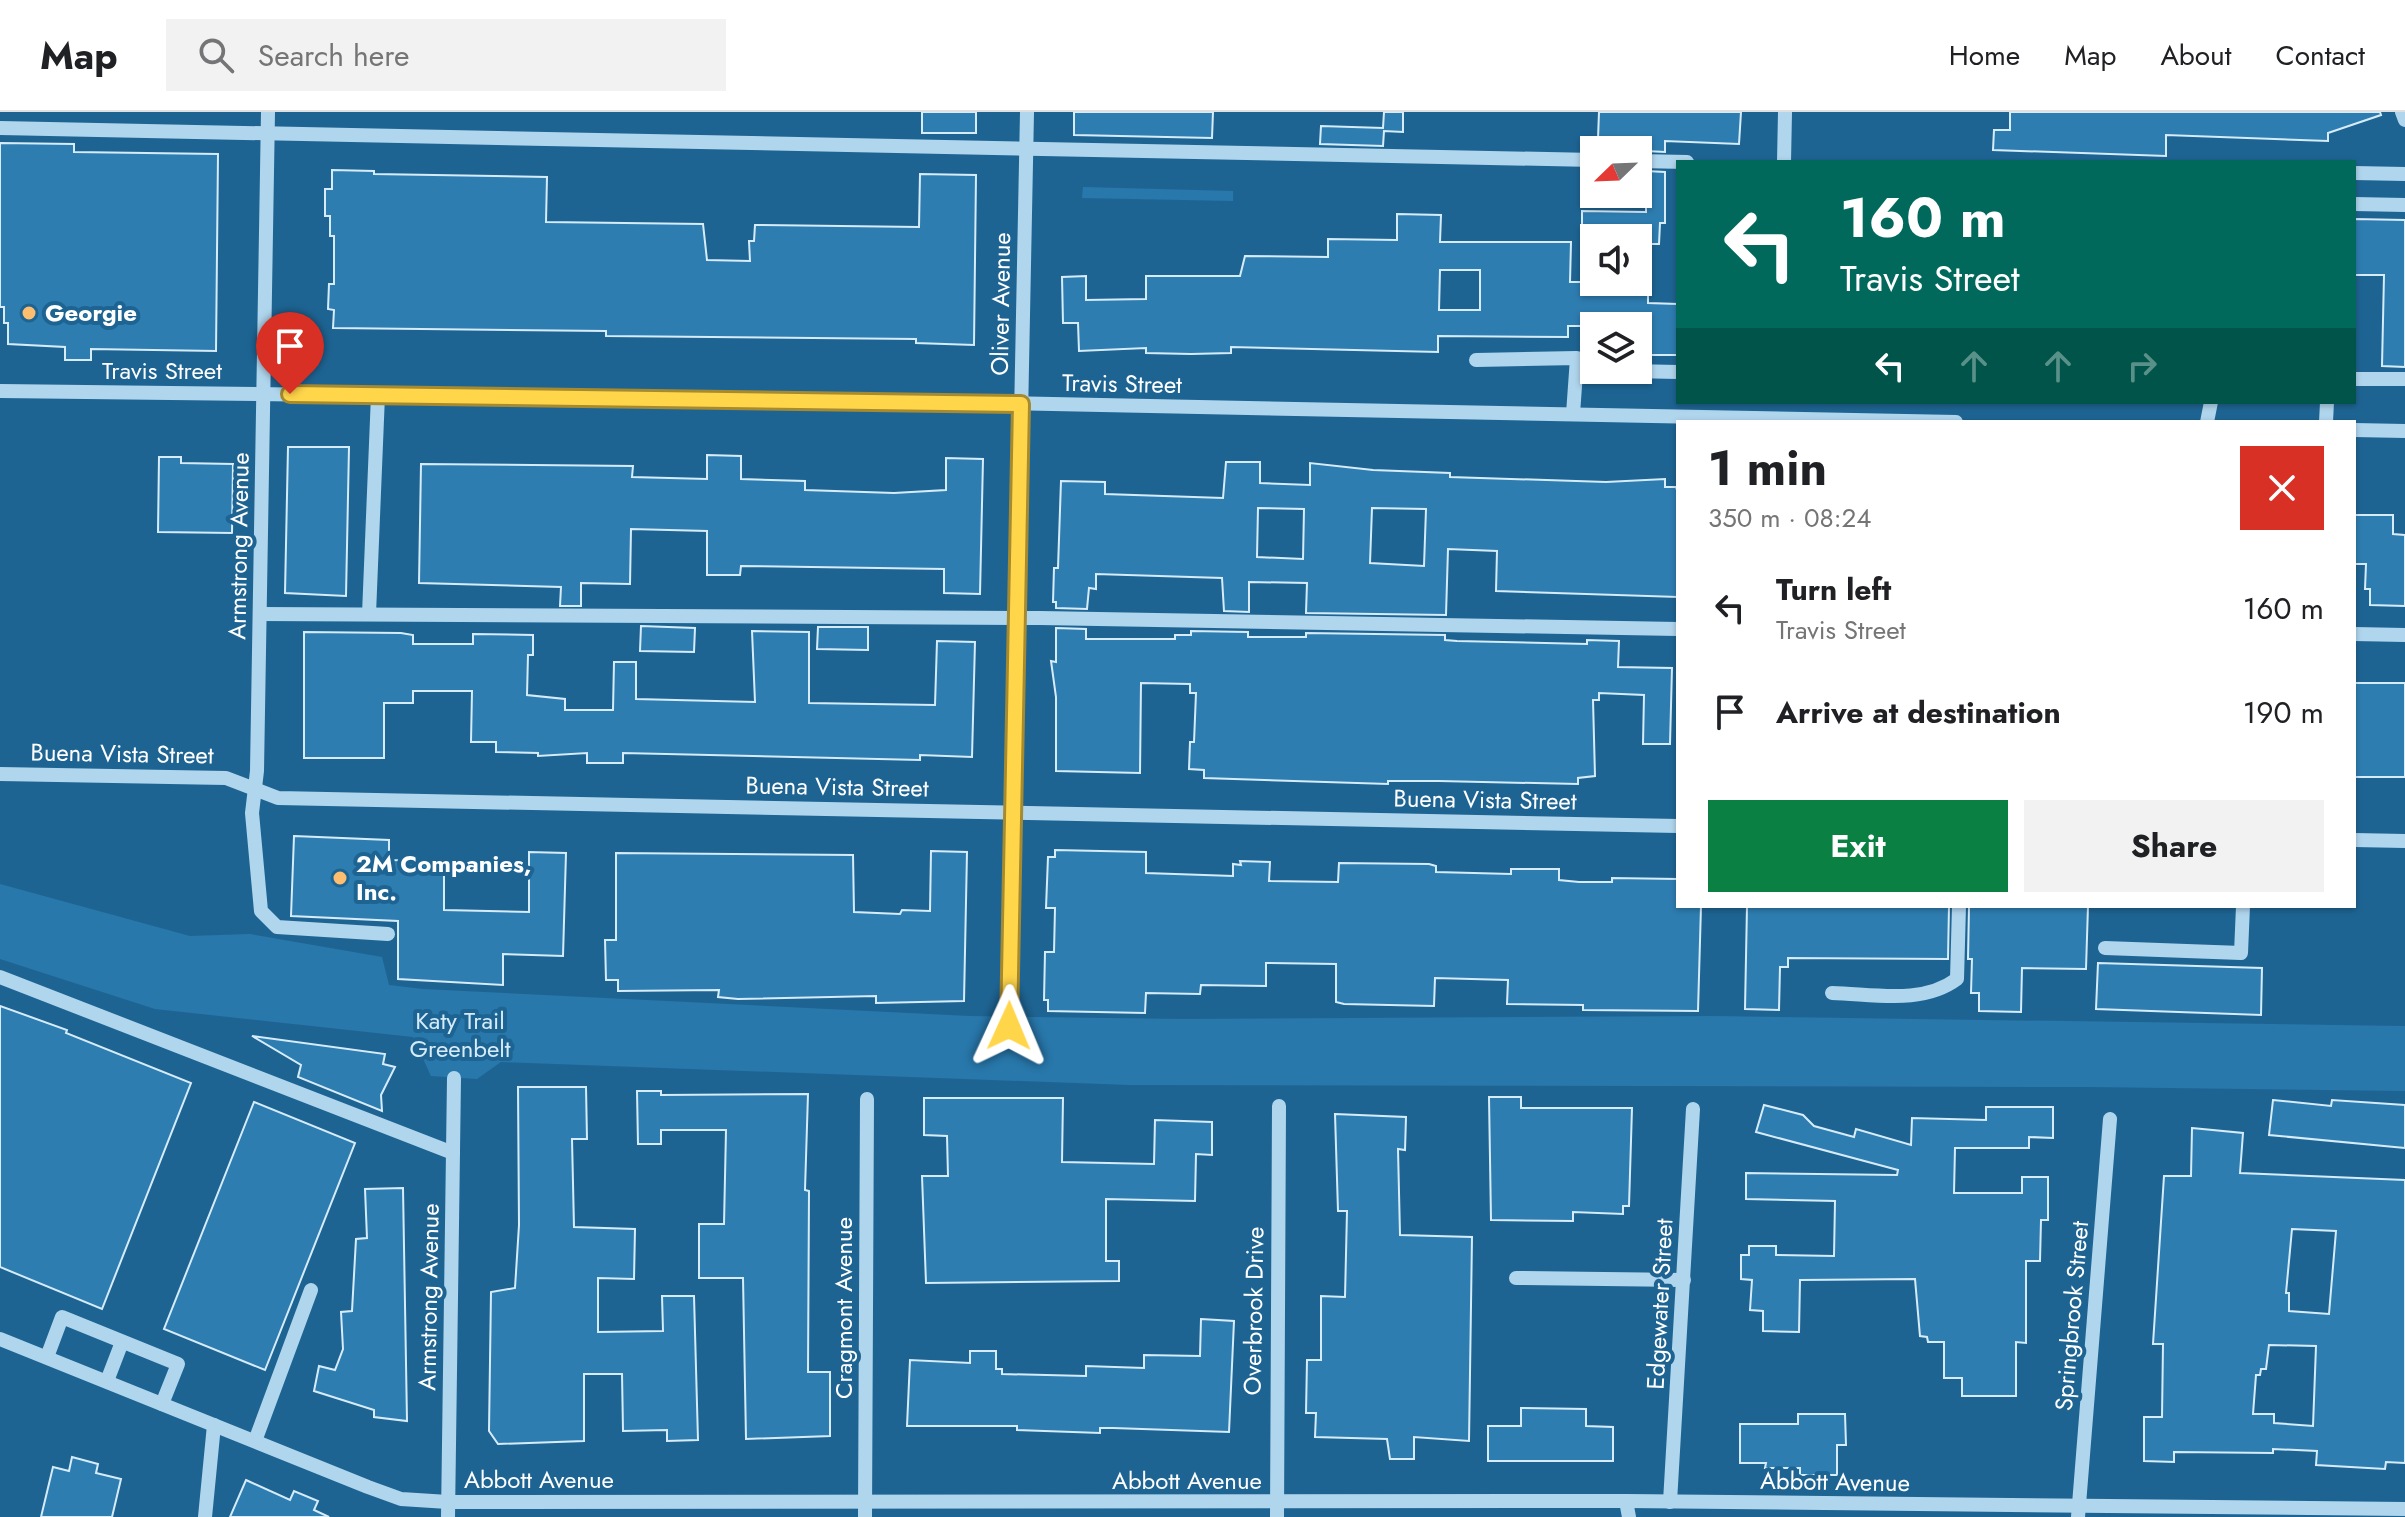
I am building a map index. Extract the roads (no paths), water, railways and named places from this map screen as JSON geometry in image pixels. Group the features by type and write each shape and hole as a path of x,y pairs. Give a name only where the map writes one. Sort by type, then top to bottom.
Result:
{"street":[{"name":"Armstrong Avenue","path":"268,112 260,614 252,813 261,911 267,921 277,927 388,934"},
{"name":"Oliver Avenue","path":"1009,1026 1027,112"},
{"path":"1784,160 1785,112"},
{"path":"2402,112 2405,120"},
{"path":"0,128 1580,160"},
{"path":"1652,161 1676,162"},
{"path":"2356,173 2405,174"},
{"path":"2356,204 2405,205"},
{"path":"1476,360 1577,358 1573,414"},
{"path":"1652,371 1676,372"},
{"path":"2356,379 2405,379"},
{"name":"Travis Street","path":"0,391 1573,414 1706,410 1780,420"},
{"path":"369,614 378,395"},
{"path":"2356,430 2405,431"},
{"path":"260,614 1017,618 1676,629"},
{"path":"2356,634 2405,635"},
{"name":"Buena Vista Street","path":"0,774 226,778 278,798 1676,826"},
{"path":"2356,840 2405,841"},
{"path":"1832,993 1928,996 1944,989 1957,979 1959,908"},
{"path":"2105,948 2241,953 2243,908"},
{"path":"0,977 453,1153"},
{"name":"Armstrong Avenue","path":"448,1510 454,1078"},
{"name":"Cragmont Avenue","path":"865,1510 867,1099"},
{"name":"Overbrook Drive","path":"1276,1510 1279,1106"},
{"name":"Edgewater Street","path":"1670,1502 1693,1109"},
{"name":"Springbrook Street","path":"2079,1512 2110,1119"},
{"path":"1516,1278 1684,1280"},
{"path":"255,1441 311,1290"},
{"path":"47,1357 62,1317 178,1364 162,1404"},
{"name":"Abbott Avenue","path":"0,1339 401,1499 448,1510 658,1501 865,1510 1276,1510 1626,1501 2079,1512 2405,1509"},
{"path":"107,1381 122,1342"},
{"path":"205,1517 214,1425"},
{"path":"658,1501 658,1517"},
{"path":"1626,1501 1629,1517"}],"place":[{"name":"Georgie","path":"29,313"},
{"name":"2M Companies, Inc.","path":"340,878"}],"park label":[{"name":"Katy Trail Greenbelt","path":"460,1035"}]}
